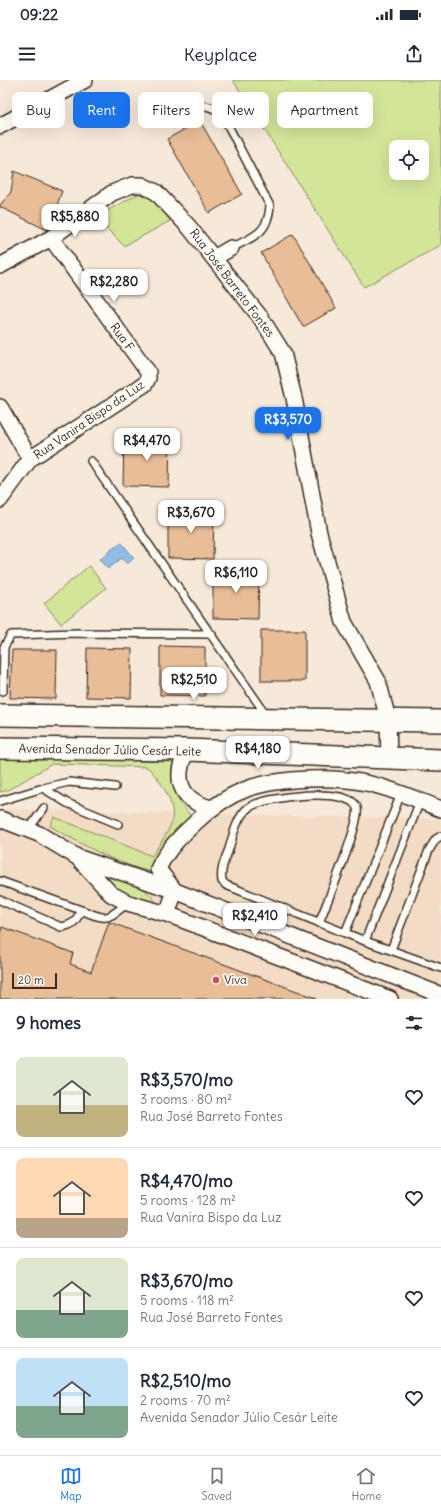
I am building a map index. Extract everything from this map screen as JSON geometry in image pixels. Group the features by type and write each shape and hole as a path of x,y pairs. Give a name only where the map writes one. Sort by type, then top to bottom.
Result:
{"main road":[{"path":"0,715 388,719 441,721"},
{"name":"Avenida Senador Júlio Cesár Leite","path":"0,748 187,750 441,760"}],"street":[{"path":"0,126 85,80"},
{"name":"Rua José Barreto Fontes","path":"52,238 112,193 132,185 142,184 156,192 189,226 261,318 283,353 294,398 319,534 344,622 378,681 388,719 389,758"},
{"path":"0,266 52,238"},
{"name":"Rua F","path":"52,238 148,372 148,378"},
{"path":"214,258 231,248"},
{"name":"Rua Vanira Bispo da Luz","path":"0,500 30,459 145,384 148,378"},
{"path":"0,407 30,459"},
{"path":"187,750 182,761 180,780 184,791 189,799 198,805 210,808"},
{"path":"175,891 158,869 170,848 210,808 238,792 257,784 277,780 345,779 367,783 441,809"},
{"path":"0,819 39,834 77,857 175,891 441,995"},
{"path":"77,857 111,894 128,903 168,914 390,999"},
{"path":"168,914 175,891"}],"lane":[{"path":"204,104 215,108 222,114 270,206 270,219 264,228 231,248"},
{"path":"91,461 269,718"},
{"path":"3,691 4,646 11,635 77,633 212,634"},
{"path":"0,801 69,782 115,787"},
{"path":"43,788 67,803 118,824"},
{"path":"345,933 401,794"},
{"path":"319,922 350,841 358,815 357,808 354,803 349,799 336,796 297,796 261,801 248,808 235,829 222,870 222,881 226,885 365,942 441,968"},
{"path":"365,942 373,916 420,801"},
{"path":"28,830 44,808"},
{"path":"391,950 429,850 436,839 441,836"},
{"path":"0,881 102,918 110,917 128,903"},
{"path":"0,900 61,927 71,926 76,922 81,910"}],"shaded area":[{"path":"0,809 441,819 441,999 0,999"}],"green space":[{"path":"233,80 441,80 441,245 364,287 263,128 269,128 269,92 241,92"},
{"path":"142,192 151,194 170,221 124,246 95,217"},
{"path":"89,566 106,588 61,624 44,603"},
{"path":"0,758 173,762 172,778 175,792 192,817 177,828 167,840 152,872 125,864 99,853 50,826 54,817 152,856 167,832 173,817 170,801 162,785 147,767 52,764 8,790 0,792"},
{"path":"102,873 132,882 144,890 155,901 152,904 131,899 110,883"}],"water":[{"path":"121,542 134,558 127,564 122,558 108,569 100,559"}],"building":[{"path":"187,128 204,128 242,194 209,213 167,139"},
{"path":"14,171 62,191 47,230 0,207 11,192"},
{"path":"293,234 336,308 303,327 261,253"},
{"path":"124,437 170,437 169,487 123,486"},
{"path":"168,509 214,510 213,559 168,558"},
{"path":"213,569 259,570 258,619 213,618"},
{"path":"261,630 305,630 305,681 261,681"},
{"path":"160,646 205,647 205,696 160,695"},
{"path":"87,648 132,649 131,698 86,697"},
{"path":"12,650 57,650 56,699 10,698"},
{"path":"109,922 316,999 0,999 0,934 2,927 73,953 70,964 91,972"}],"place":[{"name":"Viva","path":"216,980"}]}
